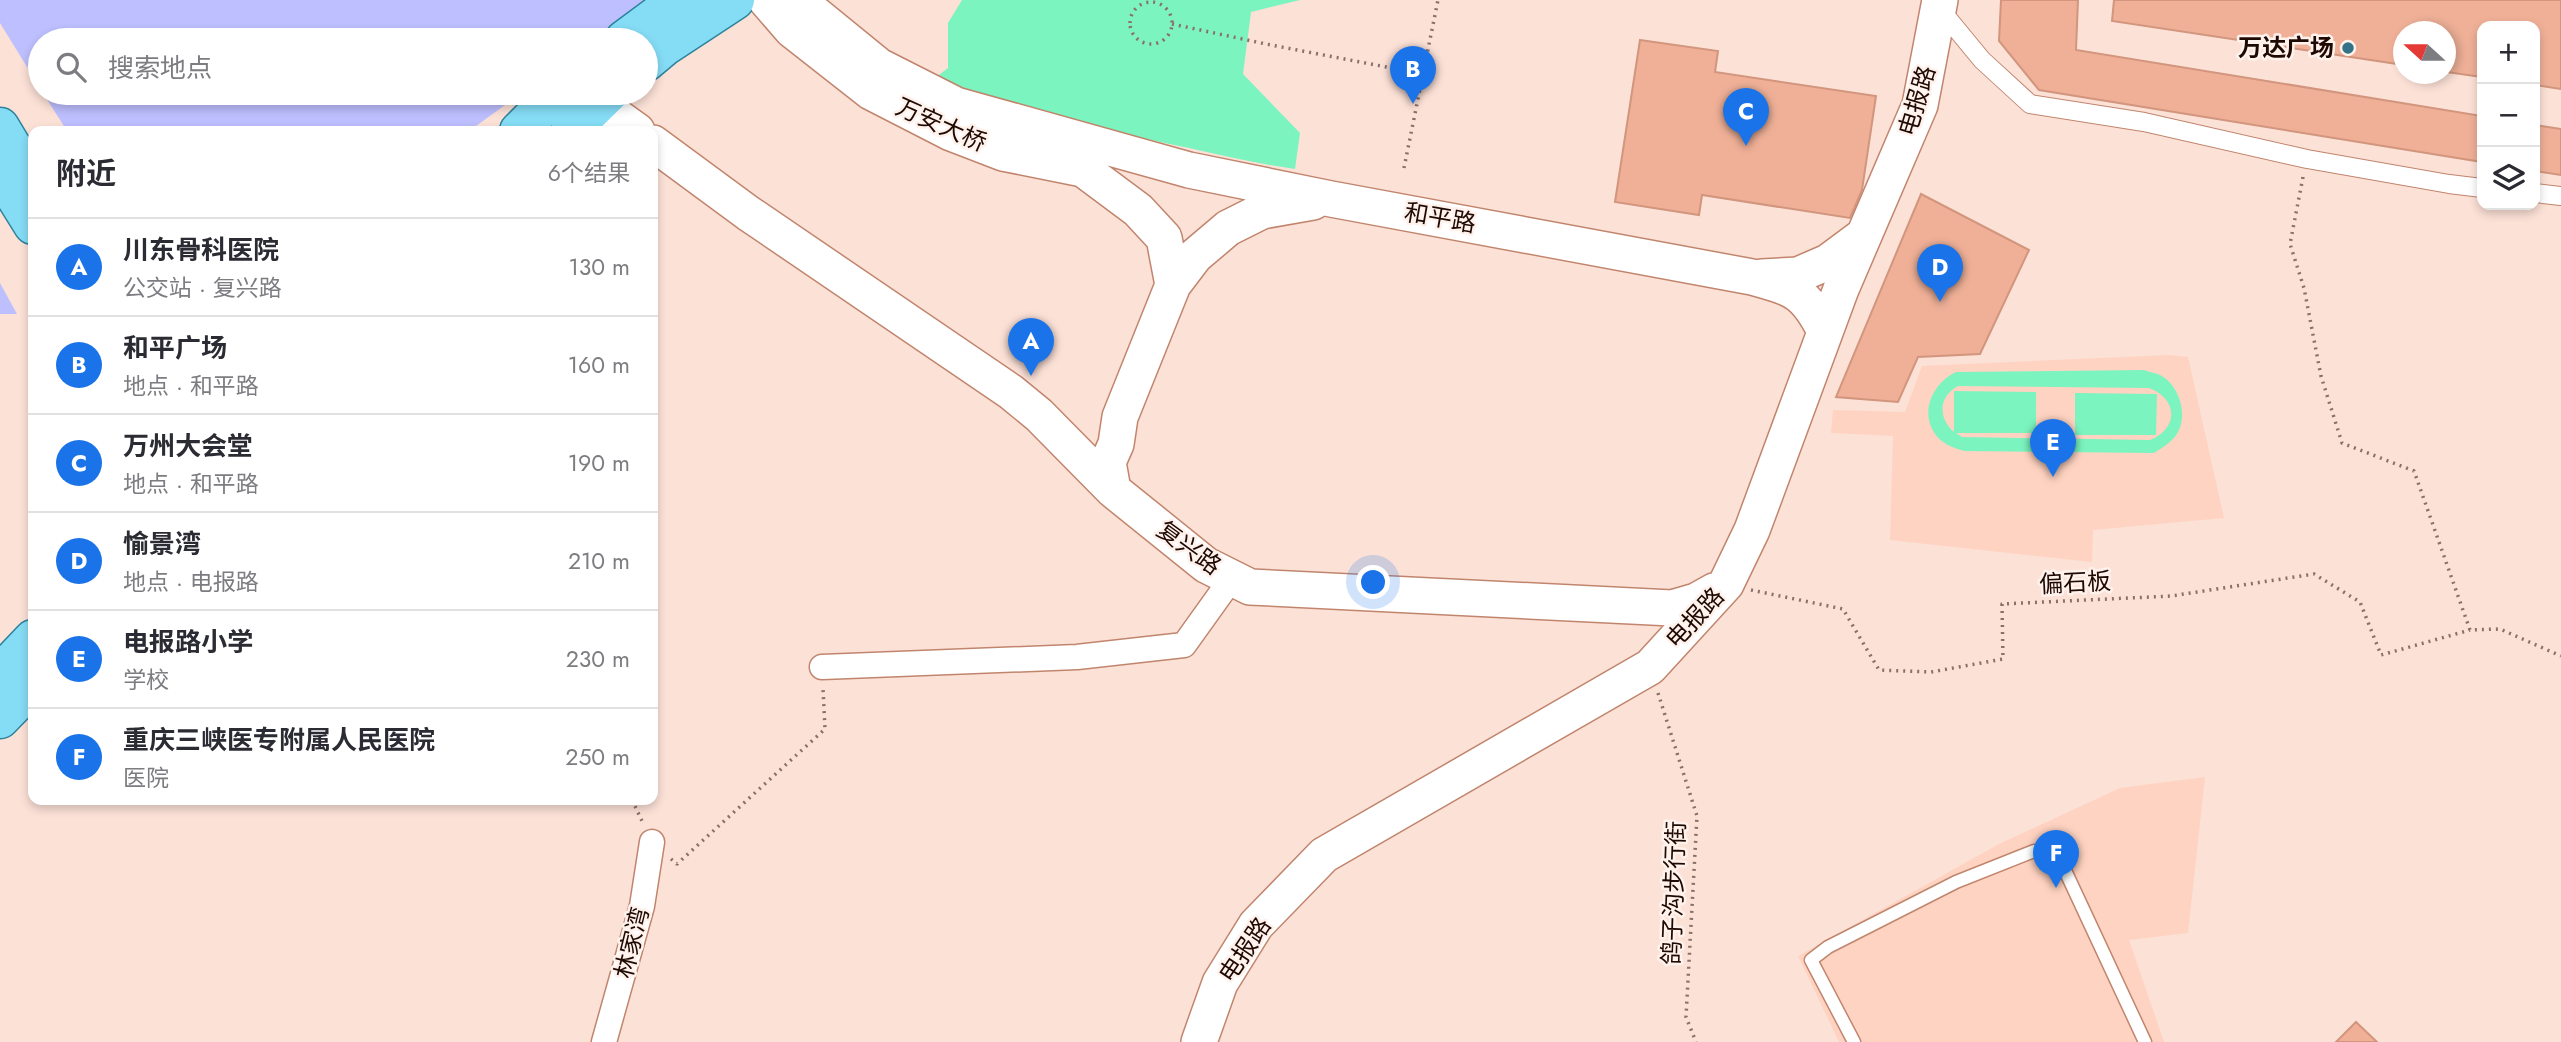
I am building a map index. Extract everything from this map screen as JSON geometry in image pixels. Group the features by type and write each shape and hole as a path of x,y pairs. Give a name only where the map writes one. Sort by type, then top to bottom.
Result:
{"main road":[{"path":"640,28 682,0"},
{"path":"658,51 736,0"},
{"name":"万安大桥","path":"766,0 792,30 871,92 951,133 1003,153 1083,169 1138,210 1164,238 1173,285"},
{"name":"万安大桥","path":"798,0 879,66 956,105 1130,153"},
{"name":"电报路","path":"1199,1042 1220,983 1256,925 1324,855 1653,664 1727,584 1752,530 1825,331 1920,105 1940,4"},
{"path":"524,126 546,105"},
{"path":"574,126 590,105"},
{"path":"607,105 631,126"},
{"path":"0,127 28,174"},
{"name":"复兴路","path":"658,147 748,213 1011,392 1039,415 1113,490 1206,565 1250,587 1625,608 1672,608 1696,600 1727,584"},
{"name":"和平路","path":"1130,153 1189,170 1331,199 1752,277 1789,287 1812,306 1825,331"},
{"path":"0,172 28,217"},
{"path":"1113,490 1108,462 1116,444 1120,417 1173,285 1195,256 1228,228 1262,211 1331,199"},
{"name":"和平路","path":"1752,277 1798,275 1828,262 1865,235"},
{"path":"1039,415 1071,430 1096,433 1120,417"},
{"path":"1625,608 1655,615 1664,627 1664,641 1653,664"},
{"path":"0,674 28,644"},
{"path":"0,719 28,690"}],"street":[{"path":"1940,4 1982,60 2030,104 2144,122 2307,159 2477,187"},
{"path":"2540,194 2561,196"},
{"path":"822,667 1077,657 1184,645 1232,578"},
{"name":"林家湾","path":"604,1042 642,906 652,842"}],"lane":[{"path":"1854,1042 1811,960 1828,947 1956,882 2034,851 2063,866 2145,1042"}],"path":[{"path":"1404,168 1438,0"},
{"path":"1141,2 1152,2 1162,5 1170,12 1172,23 1169,35 1160,42 1149,44 1138,40 1131,30 1130,20 1141,2"},
{"path":"1172,23 1423,74"},
{"path":"2307,159 2290,244 2304,288 2321,376 2342,443 2414,471 2470,630"},
{"name":"偏石板","path":"1727,584 1843,609 1878,670 1931,672 2003,659 2002,604 2171,596 2314,574 2360,602 2381,655 2470,630 2500,629 2561,656"},
{"name":"鸽子沟步行街","path":"1653,664 1697,816 1686,1017 1696,1042"},
{"path":"652,842 677,864 825,729 822,667"}],"shaded area":[{"path":"2168,355 2188,357 2224,518 2093,530 2092,562 1890,540 1893,436 1831,433 1833,410 1905,412 1922,366"},
{"path":"2205,777 2188,933 2129,940 2164,1042 1839,1042 1798,956 1999,844 2120,788"}],"green space":[{"path":"962,0 1300,0 1251,12 1243,74 1300,133 1295,169 1242,160 1092,126 997,100 935,78 948,68 948,23"},
{"path":"2144,370 2160,375 2172,385 2182,407 2181,423 2174,437 2154,453 1964,451 1948,445 1938,437 1928,416 1935,390 1956,372","holes":["1958,386 2149,388 2165,399 2171,414 2166,428 2150,440 1962,437 1956,433 2036,433 2036,392 1954,391 1954,432 1945,420 1942,408 1947,396"]},
{"path":"2075,393 2157,394 2156,435 2075,435"}],"water":[{"path":"0,0 654,0 612,28 28,28 28,68 0,23"},
{"path":"51,105 505,105 476,126 64,126"},
{"path":"0,283 17,314 0,314"}],"building":[{"path":"2001,0 2078,0 2076,50 2477,115 2477,161 2039,90 1999,41"},
{"name":"万达广场","path":"2114,0 2561,0 2561,89 2540,86 2540,21 2477,21 2477,76 2456,73 2456,21 2393,21 2393,63 2112,21"},
{"path":"1640,40 1718,51 1715,72 1876,96 1862,190 1850,218 1702,195 1699,215 1615,202"},
{"path":"2540,126 2561,129 2561,175 2540,172"},
{"path":"1921,194 2029,250 1980,354 1918,357 1898,402 1836,397"},
{"path":"2356,1022 2377,1042 2336,1042"}],"place":[{"name":"万达广场","path":"2348,48"},
{"name":"和平广场","path":"1413,104"},
{"name":"万州大会堂","path":"1746,146"},
{"name":"愉景湾","path":"1940,302"},
{"name":"川东骨科医院","path":"1031,376"},
{"name":"电报路小学","path":"2053,477"},
{"name":"重庆三峡医专附属人民医院","path":"2056,888"}]}
